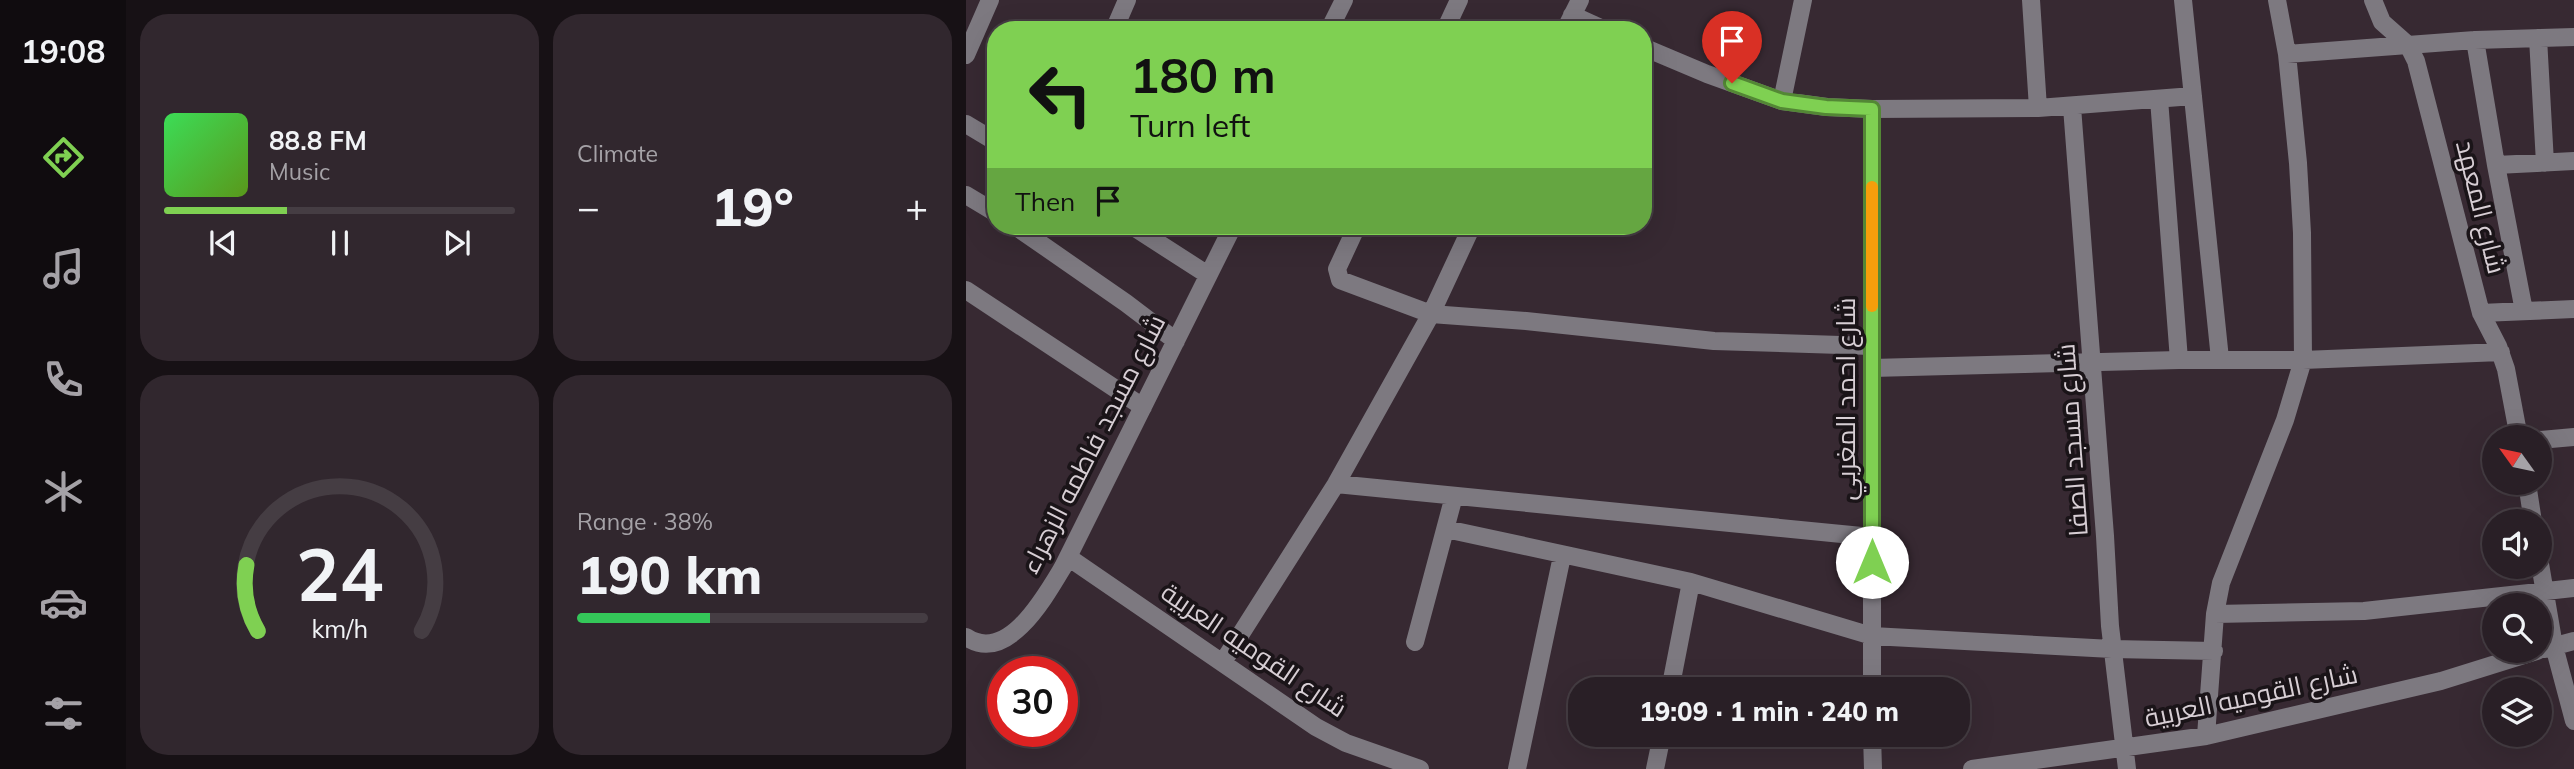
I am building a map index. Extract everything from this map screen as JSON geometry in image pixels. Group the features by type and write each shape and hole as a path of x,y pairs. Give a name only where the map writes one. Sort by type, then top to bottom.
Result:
{"street":[{"path":"967,49 990,0"},
{"path":"1118,21 1127,0"},
{"path":"1334,21 1344,0"},
{"path":"1450,21 1459,0"},
{"path":"1782,101 1803,0"},
{"path":"2031,0 2038,108"},
{"path":"2183,0 2220,359"},
{"path":"2206,737 2215,614 2221,583 2285,420 2303,360 2302,233 2287,54 2277,0"},
{"name":"شارع المعهد","path":"2372,0 2386,27 2408,45 2416,61 2481,313 2501,352 2516,425"},
{"path":"2287,54 2475,40 2574,37"},
{"path":"2538,38 2545,163"},
{"path":"2475,40 2524,311"},
{"path":"1652,51 1782,101 1826,107 2072,107 2193,96"},
{"path":"2159,99 2179,360"},
{"name":"شارع مسجد الصفا","path":"2072,107 2112,649 2127,769"},
{"name":"شارع احمد المغربي","path":"1872,109 1872,677"},
{"path":"966,124 987,137"},
{"path":"2496,165 2574,161"},
{"path":"966,195 987,208"},
{"path":"1028,235 1126,303 1175,341"},
{"path":"1146,235 1208,275"},
{"name":"شارع مسجد فاطمه الزهراء","path":"966,637 983,644 1006,640 1039,603 1068,557 1228,235"},
{"path":"1353,235 1337,269 1340,280 1431,314 1714,341 1872,346"},
{"path":"1223,662 1336,484 1431,314 1468,235"},
{"path":"966,290 1143,407"},
{"path":"2481,313 2574,309"},
{"path":"1872,368 2220,359 2303,360 2501,352"},
{"path":"2552,439 2574,437"},
{"path":"1336,484 1872,537"},
{"path":"1415,642 1454,496"},
{"path":"1446,529 1690,582 1872,636 2112,649 2214,651"},
{"path":"1517,769 1562,556"},
{"name":"شارع القوميه العربية","path":"1068,557 1316,727 1346,743 1420,769"},
{"path":"2543,579 2545,593"},
{"path":"1672,677 1690,582"},
{"path":"2215,614 2364,611 2574,588"},
{"name":"شارع القوميه العربية","path":"2552,647 2574,641"},
{"name":"شارع القوميه العربية","path":"1972,769 2206,737 2441,681 2499,663"},
{"path":"2550,663 2574,721"},
{"path":"1655,769 1660,747"},
{"path":"1872,747 1872,769"}],"slow traffic":[{"path":"1872,187 1872,306"}],"route":[{"path":"1732,83 1782,101 1872,109 1872,562"}]}
